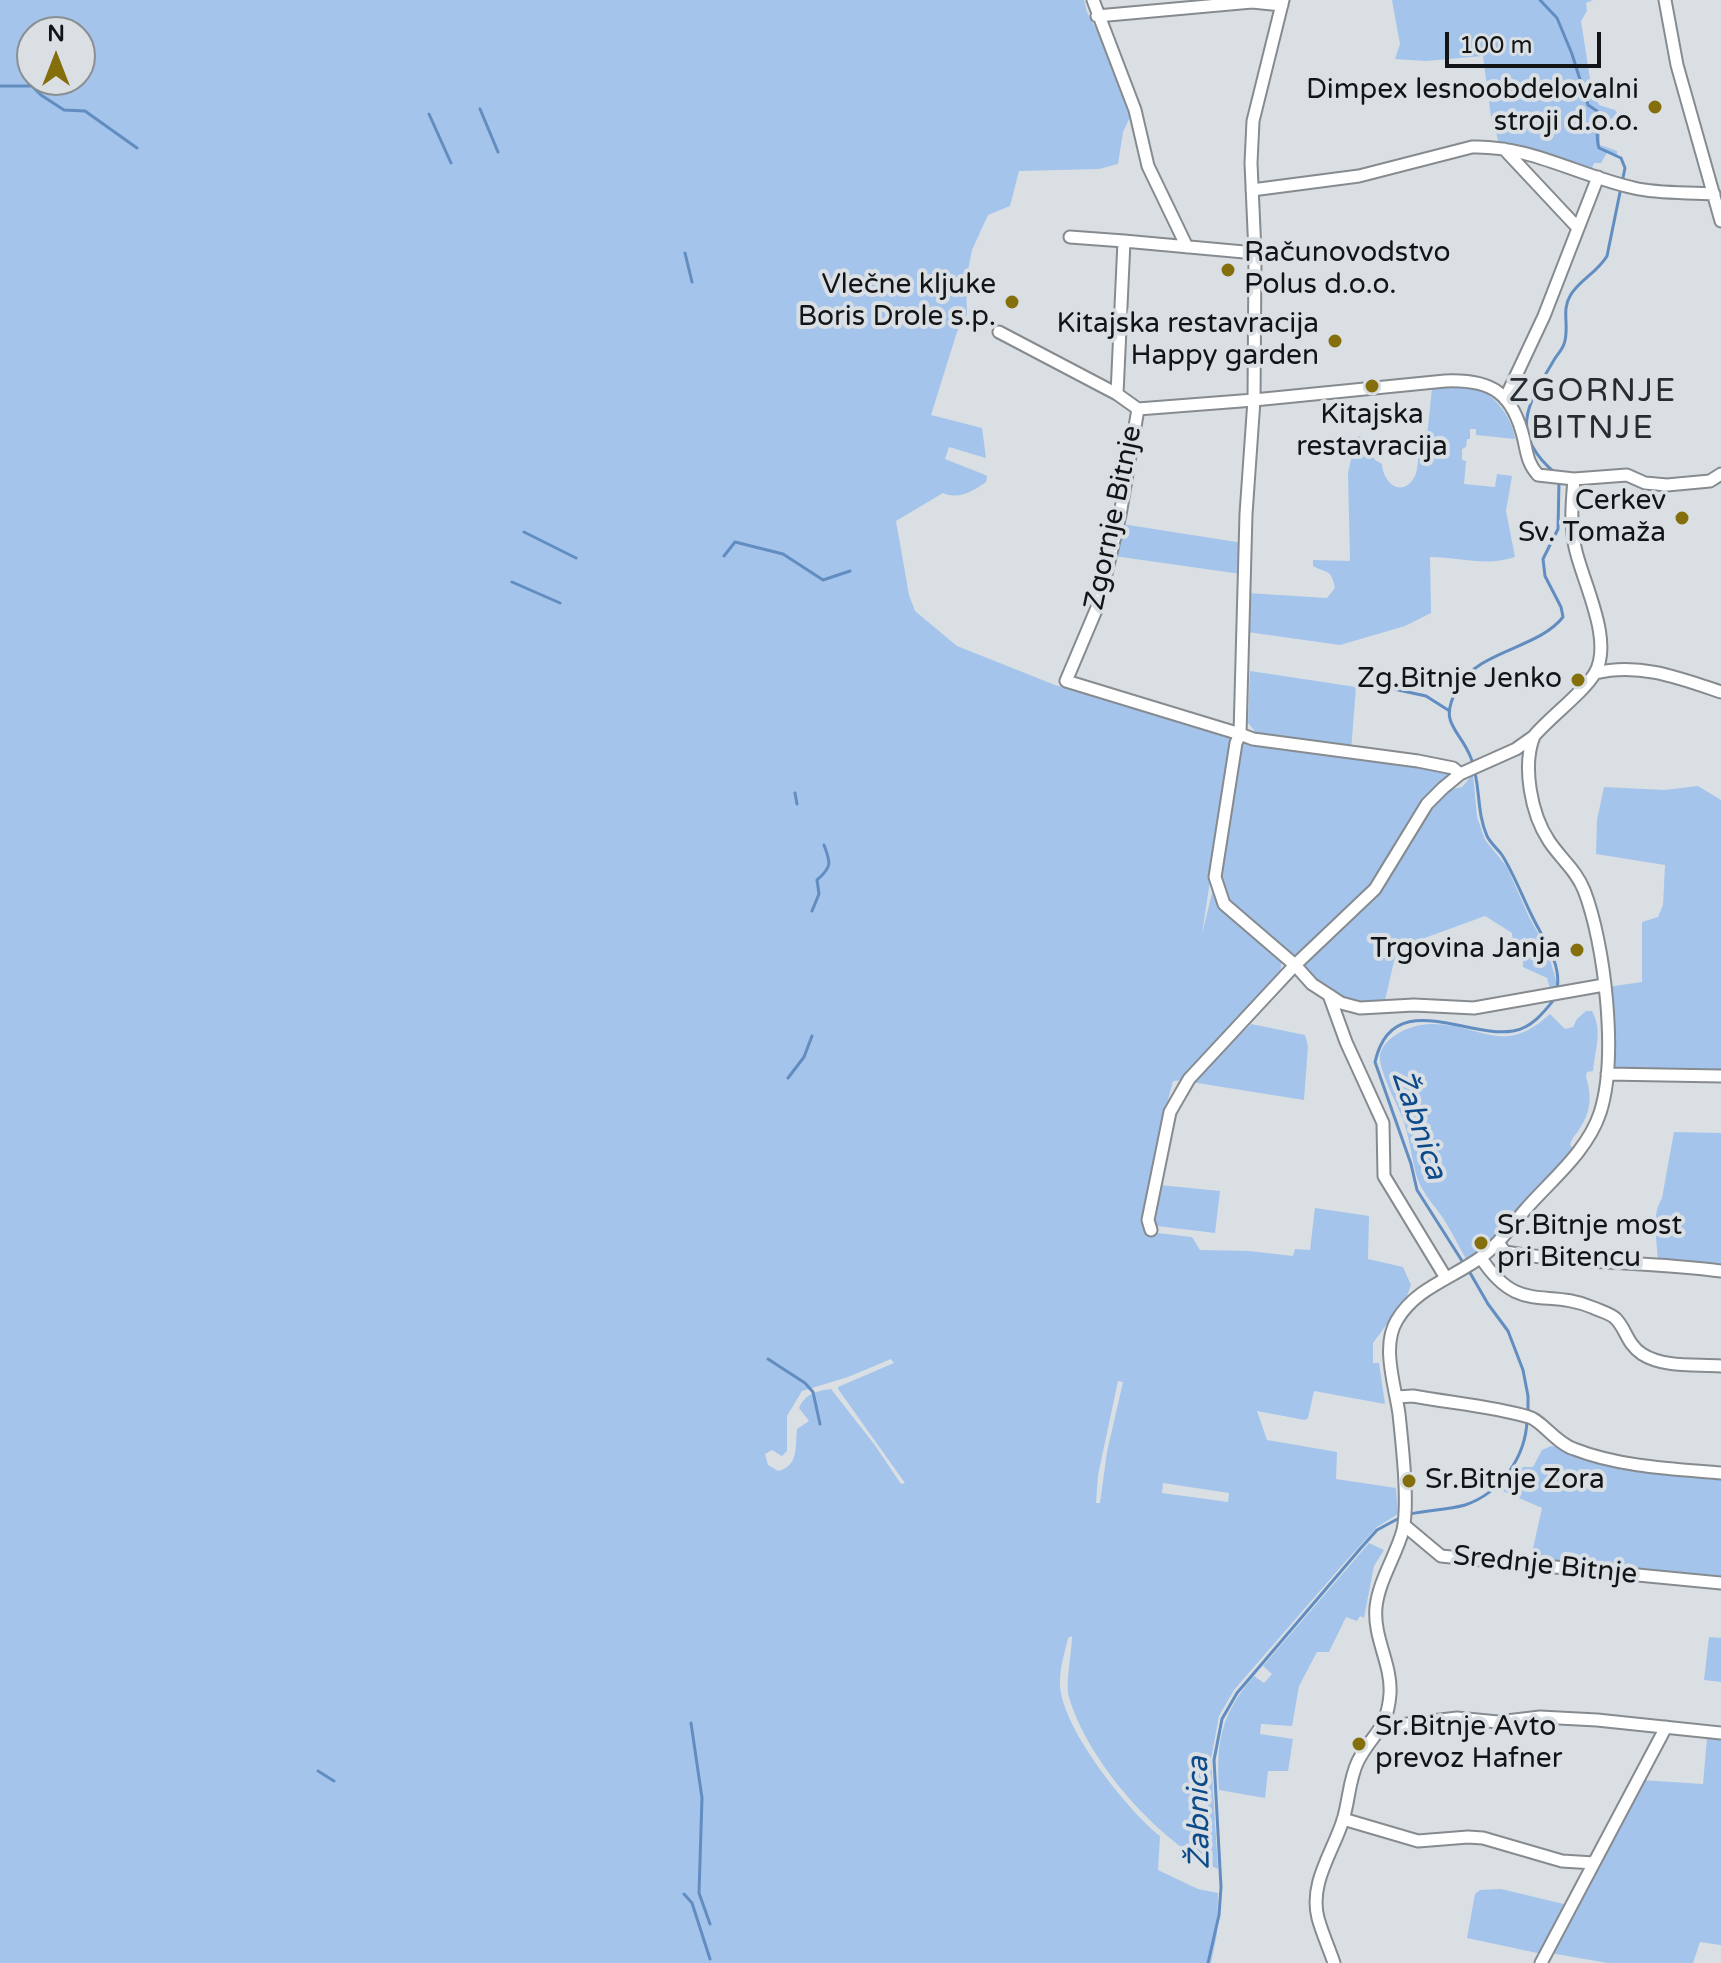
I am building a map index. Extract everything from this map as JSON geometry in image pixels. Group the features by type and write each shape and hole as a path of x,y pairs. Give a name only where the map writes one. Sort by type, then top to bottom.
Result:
{"street":[{"path":"1093,0 1135,110 1148,166 1187,247"},
{"path":"1665,0 1677,65 1721,221"},
{"path":"1097,16 1252,2 1282,3 1253,121 1254,400 1246,514 1240,734 1215,877 1224,904 1295,965 1312,984 1341,1003 1360,1008 1414,1005 1474,1008 1604,985"},
{"path":"1252,190 1359,176 1472,147 1504,149 1626,186 1714,194"},
{"path":"1504,149 1577,227"},
{"path":"1598,177 1544,316 1505,399 1518,422 1532,469 1538,475 1549,477 1570,479 1627,475 1645,483 1667,485 1710,481 1721,474"},
{"path":"1070,237 1255,253"},
{"name":"Zgornje Bitnje","path":"1117,394 1124,241"},
{"name":"Zgornje Bitnje","path":"999,332 1117,394 1138,409 1462,381 1484,383 1505,399"},
{"name":"Zgornje Bitnje","path":"1138,409 1120,515 1099,603 1066,681 1253,739 1441,765 1464,773"},
{"path":"1151,1230 1148,1220 1170,1112 1177,1095 1189,1079 1295,965 1375,889 1427,804 1464,773 1516,749 1534,736 1595,673 1600,642 1595,611 1574,546 1570,479"},
{"path":"1595,673 1608,670 1659,671 1721,692"},
{"path":"1334,1963 1317,1916 1320,1877 1343,1819 1357,1763 1383,1727 1388,1712 1390,1675 1377,1633 1376,1606 1404,1525 1391,1351 1394,1325 1415,1298 1479,1259 1498,1243 1583,1146 1601,1111 1607,1074 1601,949 1575,870 1549,841 1536,813 1529,755 1534,736"},
{"path":"1329,995 1346,1042 1383,1123 1384,1176 1452,1275"},
{"path":"1607,1074 1721,1076"},
{"path":"1498,1243 1505,1252 1552,1260 1658,1264 1721,1271"},
{"path":"1479,1259 1517,1294 1591,1306 1616,1319 1625,1337 1642,1354 1665,1362 1721,1366"},
{"path":"1396,1397 1413,1396 1527,1417 1562,1443 1598,1456 1662,1468 1721,1473"},
{"name":"Srednje Bitnje","path":"1404,1525 1441,1556 1721,1583"},
{"path":"1383,1727 1457,1718 1498,1722 1540,1717 1721,1733"},
{"path":"1541,1963 1666,1727"},
{"path":"1343,1819 1418,1841 1483,1838 1562,1861 1594,1863"}],"shaded area":[{"path":"0,0 1084,0 1133,111 1123,132 1118,164 1099,169 1019,171 1010,206 988,215 972,250 966,280 967,314 957,332 931,415 982,428 986,458 949,447 945,459 987,476 986,482 960,495 943,493 896,521 909,595 915,611 957,646 1055,685 1230,736 1202,934 1213,889 1281,959 1281,968 1274,982 1183,1080 1173,1081 1156,1145 1148,1232 1192,1237 1200,1250 1293,1256 1295,1249 1310,1250 1315,1208 1369,1216 1368,1259 1403,1267 1411,1285 1406,1298 1373,1343 1373,1363 1379,1363 1385,1404 1314,1391 1305,1420 1257,1411 1267,1440 1337,1452 1336,1479 1396,1488 1398,1514 1377,1527 1345,1562 1234,1690 1219,1716 1211,1759 1218,1869 1172,1840 1149,1819 1108,1772 1091,1747 1069,1697 1072,1636 1068,1638 1060,1676 1062,1699 1082,1742 1113,1787 1160,1836 1158,1870 1198,1889 1218,1893 1217,1934 1211,1963 0,1963","holes":["891,1359 894,1363 838,1389 905,1483 901,1484 831,1389 812,1394 801,1403 799,1408 809,1421 797,1429 795,1455 790,1465 778,1471 768,1465 765,1454 772,1450 782,1456 787,1451 787,1416 802,1391","1118,1381 1123,1382 1107,1452 1100,1503 1096,1503 1098,1475","1163,1483 1229,1493 1228,1502 1162,1493"]},
{"path":"1392,0 1593,0 1586,3 1587,11 1581,21 1591,85 1599,105 1618,114 1600,128 1600,145 1617,151 1617,155 1607,153 1601,163 1594,163 1591,171 1501,144 1492,124 1483,56 1426,61 1395,59 1400,44"},
{"path":"1476,386 1502,408 1515,439 1476,435 1476,429 1470,429 1470,439 1462,449 1462,460 1466,461 1464,484 1495,487 1497,474 1512,476 1506,511 1515,557 1483,561 1430,557 1431,613 1405,626 1340,645 1247,632 1247,593 1327,598 1335,588 1330,574 1313,566 1313,560 1350,561 1348,473 1356,437 1360,436 1375,460 1382,464 1391,484 1406,486 1416,473 1420,436 1427,436 1432,388"},
{"path":"1122,524 1243,543 1241,574 1114,556"},
{"path":"1250,671 1356,687 1351,751 1255,736 1248,723"},
{"path":"1241,740 1450,773 1451,777 1424,802 1368,891 1294,961 1227,903 1217,876"},
{"path":"1473,774 1477,817 1485,840 1507,867 1547,949 1559,991 1551,992 1547,978 1523,967 1523,957 1539,954 1537,946 1513,945 1512,933 1485,916 1397,948 1384,1005 1337,996 1319,985 1301,965 1377,892 1422,820 1446,790 1462,787"},
{"path":"1698,786 1721,800 1721,1073 1612,1070 1607,987 1642,982 1642,922 1658,917 1663,905 1665,865 1596,854 1597,820 1604,787 1665,790"},
{"path":"1586,1011 1592,1011 1595,1018 1597,1041 1593,1071 1587,1072 1586,1077 1590,1097 1588,1110 1571,1142 1574,1149 1491,1244 1467,1261 1419,1183 1405,1124 1381,1066 1384,1045 1406,1030 1430,1024 1505,1036 1533,1027 1550,1014 1565,1029 1573,1027"},
{"path":"1251,1024 1305,1035 1308,1046 1304,1100 1191,1082"},
{"path":"1674,1132 1721,1133 1721,1268 1658,1260 1657,1212"},
{"path":"1160,1185 1220,1191 1215,1233 1157,1226 1151,1221"},
{"path":"1551,1446 1721,1477 1721,1580 1530,1562 1542,1508 1503,1491 1523,1467 1533,1467 1542,1450"},
{"path":"1369,1543 1384,1550 1374,1566 1364,1618 1360,1616 1357,1621 1346,1617 1329,1652 1317,1652 1299,1686 1292,1726 1261,1724 1260,1734 1293,1739 1288,1771 1268,1771 1265,1798 1219,1790 1220,1742 1234,1703 1254,1676 1264,1683 1272,1674 1263,1666"},
{"path":"1709,1637 1721,1638 1721,1682 1704,1680"},
{"path":"1707,1738 1721,1739 1721,1945 1700,1942 1693,1963 1608,1963 1550,1953 1641,1780 1703,1784"},
{"path":"1501,1889 1568,1905 1542,1954 1467,1938 1475,1894 1480,1890"}],"waterway":[{"name":"Žabnica","path":"1540,0 1557,18 1588,105 1597,111 1599,148 1621,158 1625,168 1607,256 1570,296 1566,308 1564,344 1530,404 1527,431 1531,444 1554,472"},
{"path":"0,86 32,86 64,110 85,111 137,148"},
{"path":"480,109 498,152"},
{"path":"429,114 451,163"},
{"path":"685,253 692,282"},
{"name":"Žabnica","path":"1557,990 1557,970 1550,952 1506,862 1487,836 1471,758 1452,725 1449,710 1458,687 1480,665 1539,636 1563,617 1545,576 1543,559 1558,529 1559,482"},
{"path":"524,532 576,558"},
{"path":"724,556 735,542 783,554 823,580 850,571"},
{"path":"512,582 560,603"},
{"path":"1389,688 1426,696 1448,710"},
{"path":"795,793 797,804"},
{"path":"812,911 819,894 817,880 829,864 824,845"},
{"name":"Žabnica","path":"1464,1264 1417,1190 1411,1164 1375,1062 1384,1039 1397,1026 1414,1021 1434,1021 1495,1032 1513,1031 1532,1023 1556,997"},
{"path":"788,1078 804,1057 812,1036"},
{"name":"Žabnica","path":"1469,1271 1508,1331 1523,1370 1528,1412"},
{"path":"768,1359 805,1383 813,1392 820,1424"},
{"name":"Žabnica","path":"1410,1514 1465,1505 1490,1492 1516,1460 1526,1433 1527,1420"},
{"name":"Žabnica","path":"1208,1963 1219,1915 1221,1887 1214,1760 1222,1719 1237,1693 1360,1549 1377,1530 1403,1516"},
{"path":"691,1723 702,1798 699,1893 710,1924"},
{"path":"318,1771 334,1781"},
{"path":"684,1894 692,1903 710,1959"}],"place":[{"name":"Dimpex lesnoobdelovalni stroji d.o.o.","path":"1655,107"},
{"name":"Računovodstvo Polus d.o.o.","path":"1228,270"},
{"name":"Vlečne kljuke Boris Drole s.p.","path":"1012,302"},
{"name":"Kitajska restavracija Happy garden","path":"1335,341"},
{"name":"Kitajska restavracija","path":"1372,386"},
{"name":"Cerkev Sv. Tomaža","path":"1682,518"},
{"name":"Zg.Bitnje Jenko","path":"1578,680"},
{"name":"Trgovina Janja","path":"1577,950"},
{"name":"Sr.Bitnje most pri Bitencu","path":"1481,1243"},
{"name":"Sr.Bitnje Zora","path":"1409,1481"},
{"name":"Sr.Bitnje Avto prevoz Hafner","path":"1359,1744"}],"district":[{"name":"ZGORNJE BITNJE","path":"1593,412"}]}
